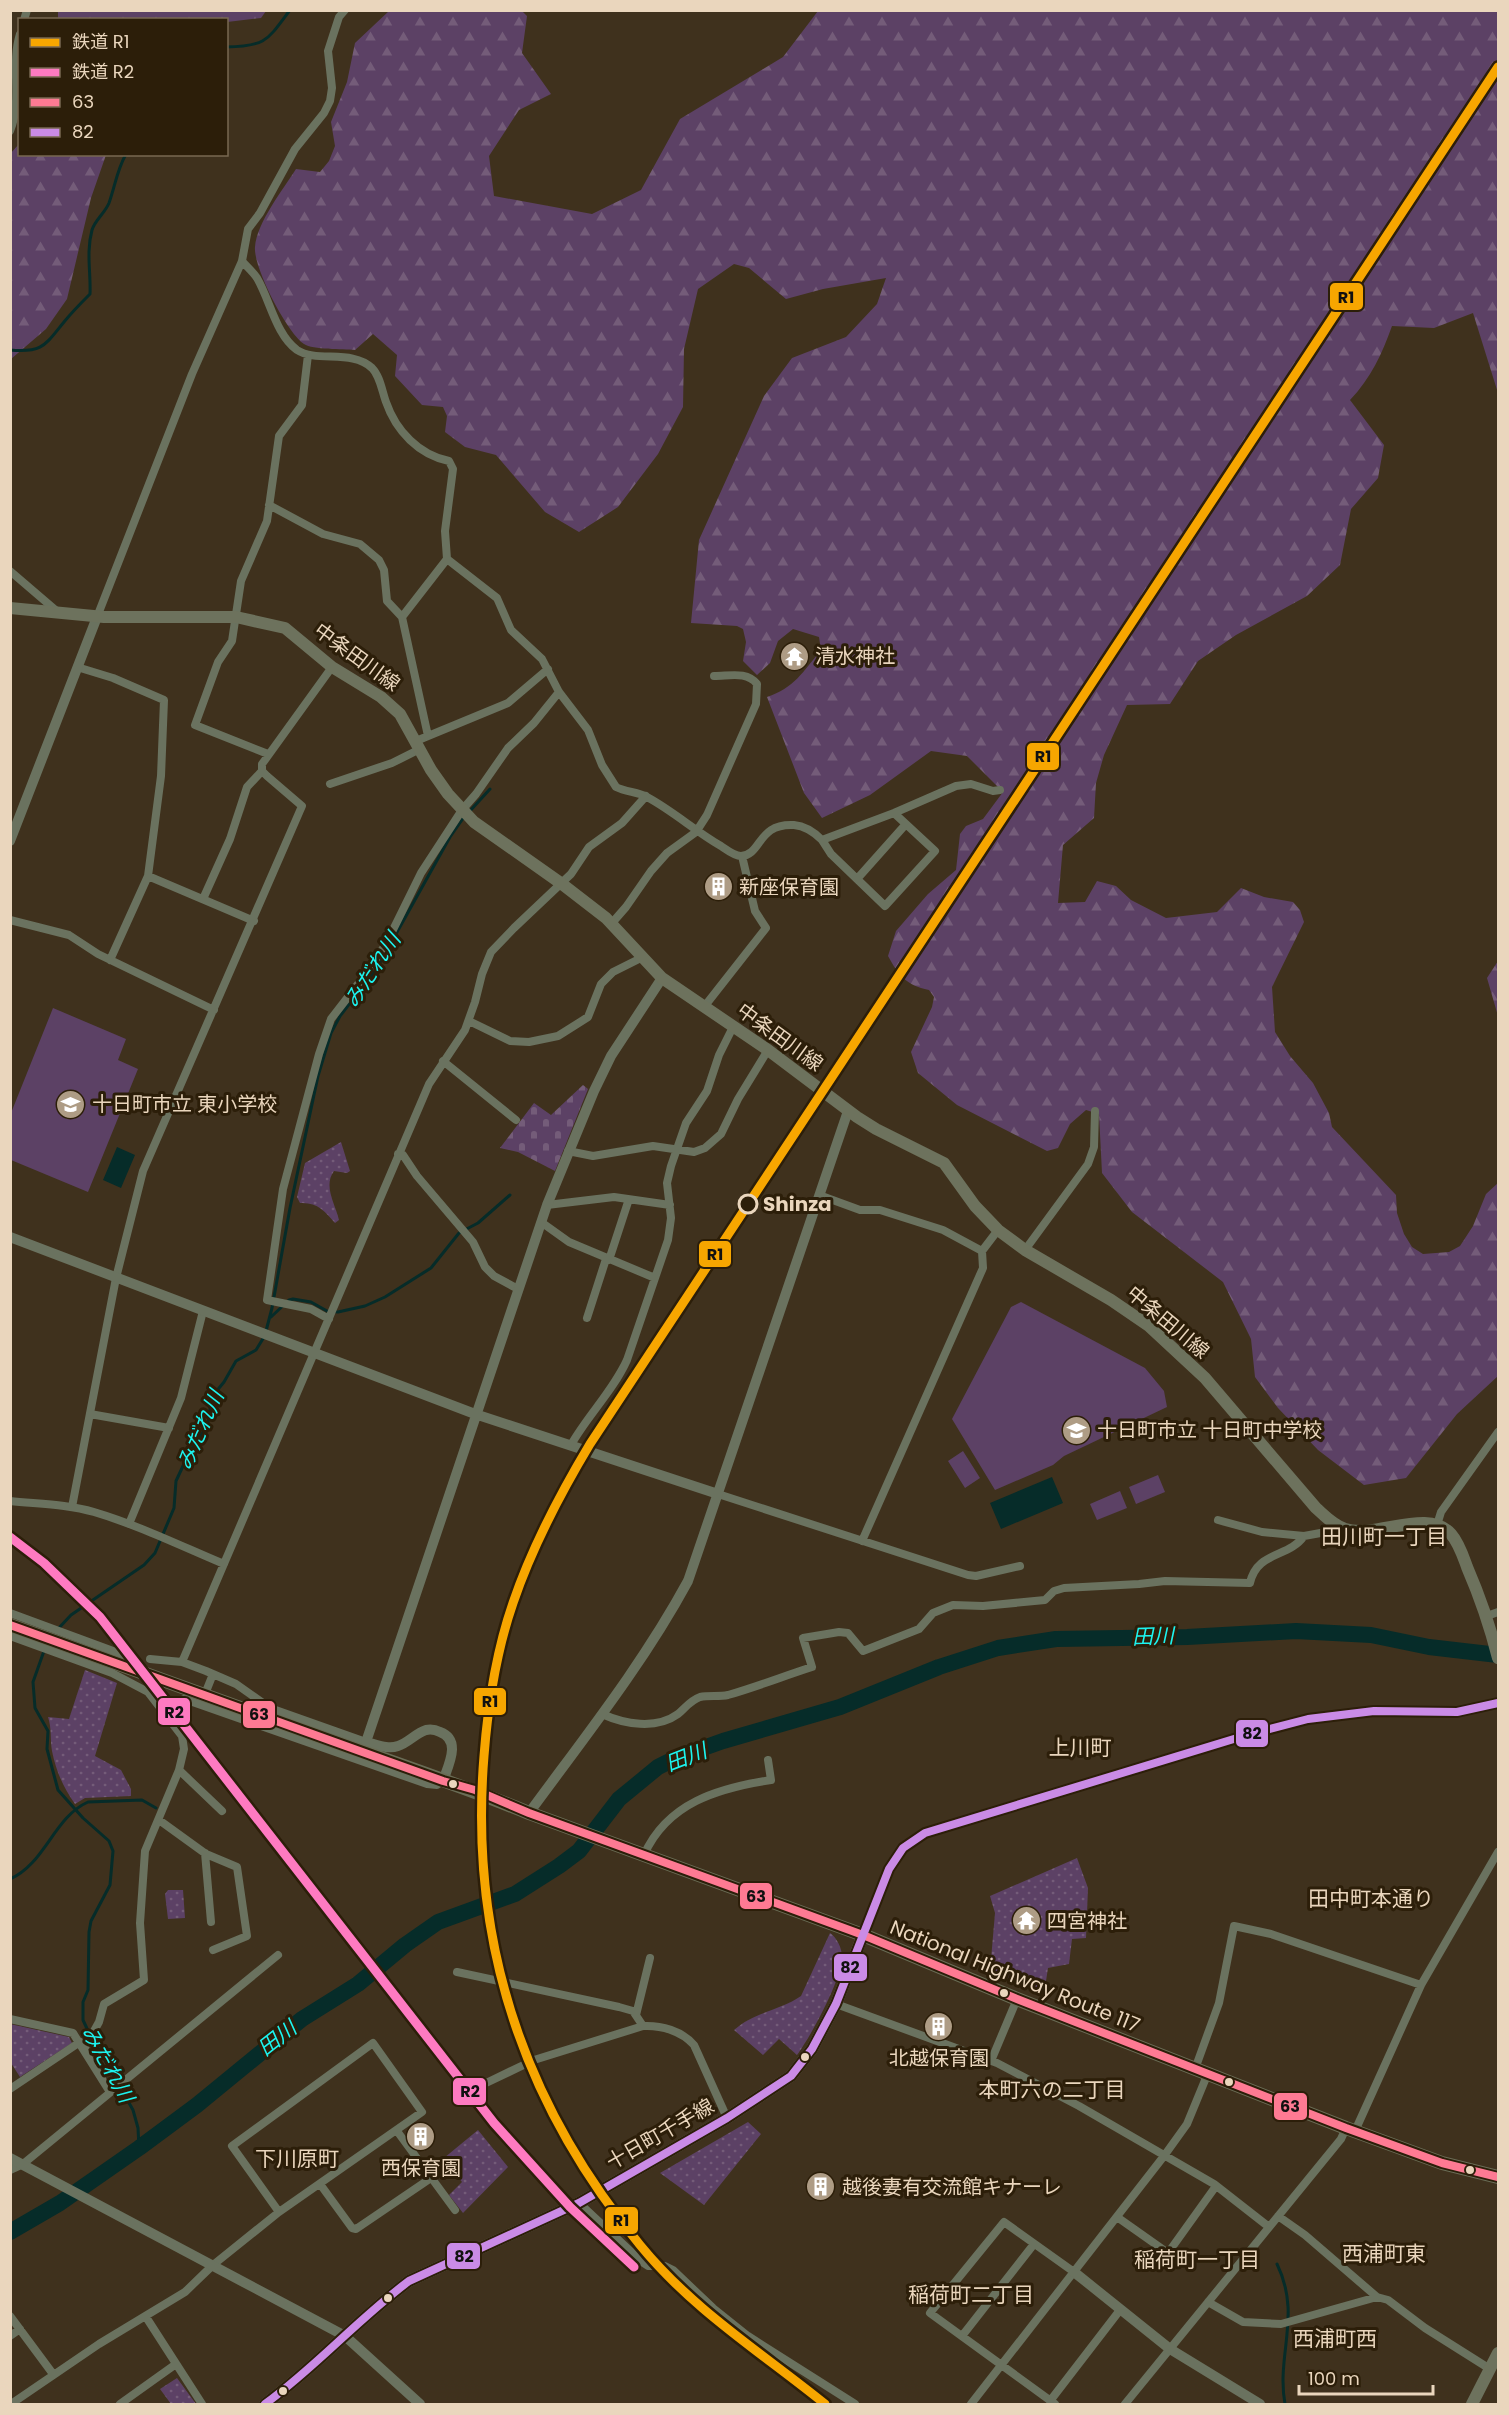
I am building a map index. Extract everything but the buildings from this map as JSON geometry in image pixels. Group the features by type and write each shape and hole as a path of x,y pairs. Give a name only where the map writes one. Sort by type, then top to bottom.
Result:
{"highway":[{"name":"National Highway Route 117","path":"10,1625 443,1781 475,1790 529,1814 863,1935 1017,1999 1350,2130 1442,2163 1498,2177"}],"main road":[{"name":"中条田川線","path":"10,608 97,617 236,617 285,628 332,667 381,697 400,714 422,742 431,770 462,810 474,822 562,884 612,923 662,978 768,1050 848,1111 876,1129 944,1162 975,1206 998,1230 1025,1250 1111,1300 1170,1343 1205,1378 1316,1508 1335,1524 1347,1530 1365,1532 1420,1523 1437,1525"},
{"path":"1437,1525 1451,1533 1493,1614 1494,1641 1498,1658"},
{"name":"十日町千手線","path":"265,2404 289,2387 386,2298 410,2281 579,2203 727,2118 790,2076 812,2049 836,2004 863,1935"},
{"path":"1473,2404 1498,2353"}],"street":[{"path":"10,841 192,374 242,261 248,229 260,213 295,149 324,113 330,100 332,88 328,51 339,16 345,10"},
{"path":"10,131 17,106 16,46 18,40"},
{"path":"242,261 256,276 283,334 296,349 309,355 357,360 371,367 377,375 390,413 408,439 425,454 449,461 453,469 444,544 447,558 497,598 511,630 542,659 559,693 588,730 602,765 616,787 646,796 696,832 735,855 742,856 751,852 770,829 781,825 798,825 813,831 831,854 885,906 935,851 894,813"},
{"path":"268,753 195,725 218,662 232,640 241,581 261,538 279,436 302,405 309,355"},
{"path":"268,505 323,534 360,543 371,550 379,560 384,570 387,601 402,617 422,742"},
{"path":"402,617 447,558"},
{"path":"10,571 59,614"},
{"path":"77,667 113,678 164,700 161,776 148,876 110,960"},
{"path":"203,899 230,839 247,788 262,771 262,764 268,753 332,667"},
{"path":"330,784 392,763 422,742 508,703 548,669"},
{"path":"612,923 662,859 696,832 707,815 758,698 758,684 752,677 746,675 714,676"},
{"path":"328,1319 311,1309 267,1300 283,1189 331,1019 372,966 388,940 421,873 462,810 508,748 534,723 559,693"},
{"path":"72,1507 116,1278 143,1171 254,921 302,806 262,771"},
{"path":"822,840 894,813 956,786 970,784 993,791 1000,790"},
{"path":"182,1662 429,1084 469,1020 491,952 572,874 589,847 622,823 646,796"},
{"path":"857,879 906,824"},
{"path":"704,1006 766,928 755,911 742,856"},
{"path":"148,876 254,921"},
{"path":"10,920 69,934 110,960 214,1010"},
{"path":"469,1020 510,1041 529,1042 558,1036 588,1017 601,984 613,972 643,957"},
{"path":"366,1742 547,1205 610,1056 662,978"},
{"path":"571,1445 584,1423 620,1375 627,1360 668,1240 671,1218 667,1183 671,1166 686,1123 707,1091 719,1055 733,1027"},
{"path":"568,1151 593,1156 653,1146 694,1152 705,1148 722,1134 738,1099 768,1050"},
{"path":"443,1061 516,1120"},
{"path":"529,1814 665,1623 688,1581 848,1111"},
{"path":"1025,1250 1088,1164 1094,1147 1095,1112"},
{"path":"398,1154 403,1155 417,1176 473,1242 485,1267 494,1276 518,1289"},
{"path":"819,1195 860,1209 880,1210 943,1230 982,1251"},
{"path":"547,1205 614,1197 670,1205"},
{"path":"587,1318 629,1199"},
{"path":"541,1222 569,1242 655,1278"},
{"path":"862,1541 983,1269 982,1251 998,1230"},
{"path":"10,1237 475,1414 862,1541 968,1575 976,1576 1020,1566"},
{"path":"129,1524 181,1398 203,1311"},
{"path":"90,1414 169,1428"},
{"path":"1437,1525 1442,1512 1498,1432"},
{"path":"10,1501 93,1511 224,1564"},
{"path":"1218,1520 1262,1533 1304,1536 1326,1532 1335,1524"},
{"path":"602,1714 619,1722 664,1721 701,1697 728,1695 812,1667 803,1638 839,1632 848,1633 863,1651 920,1629 933,1613 953,1605 983,1606 1045,1600 1054,1591 1064,1588 1165,1581 1250,1583 1252,1571 1264,1560 1299,1542 1304,1536"},
{"path":"10,1613 124,1655"},
{"path":"10,1636 112,1673 148,1692 182,1736 184,1749 179,1770 145,1851 140,1923 144,1980 104,2004 95,2031 84,2045 10,2089"},
{"path":"73,1659 79,1638"},
{"path":"150,1659 182,1662 237,1684 270,1708 366,1742 388,1748 398,1747 425,1730 436,1730 451,1741 453,1749 443,1781 437,1785 427,1784 184,1699"},
{"path":"201,1705 213,1674"},
{"path":"863,1935 889,1869 903,1848 925,1833 1247,1735 1308,1719 1374,1711 1457,1712 1498,1703"},
{"path":"644,1855 657,1831 678,1810 732,1786 771,1780 768,1760"},
{"path":"179,1770 222,1810"},
{"path":"159,1820 205,1853 237,1867 247,1936 213,1950"},
{"path":"1125,2404 1350,2130 1421,1985 1498,1852"},
{"path":"205,1853 211,1922"},
{"path":"971,2404 1187,2124 1219,2002 1234,1926 1271,1934 1421,1985"},
{"path":"10,2170 23,2164 278,1955"},
{"path":"636,2015 650,1958"},
{"path":"457,1972 619,2007 633,2012 643,2026"},
{"path":"992,2061 1017,1999"},
{"path":"836,2004 992,2061 1089,2112 1216,2186 1269,2227"},
{"path":"10,2019 73,2033 84,2045 110,2092"},
{"path":"484,2084 534,2060 643,2026 654,2025 691,2040 700,2055 727,2118"},
{"path":"11,2404 99,2344 185,2292 213,2265 279,2212 398,2131 422,2112 373,2043 232,2146 279,2212"},
{"path":"398,2131 455,2210"},
{"path":"10,2158 345,2336 420,2404"},
{"path":"320,2184 352,2228 356,2229 431,2178"},
{"path":"1117,2217 1168,2253 1216,2186"},
{"path":"579,2203 642,2262 648,2266 665,2266 673,2270 712,2308 748,2336 855,2404"},
{"path":"1278,2216 1305,2235 1377,2297 1388,2300 1425,2328 1490,2369"},
{"path":"1120,2310 1053,2403 930,2313 1004,2222 1074,2272 1170,2349 1260,2404"},
{"path":"962,2336 1034,2244"},
{"path":"1208,2302 1243,2322 1281,2324 1377,2297"},
{"path":"10,2316 53,2374"},
{"path":"146,2317 202,2404"},
{"path":"10,2336 20,2329"},
{"path":"120,2404 176,2364"}],"green space":[{"path":"58,10 266,11 261,18 228,22 228,18 58,18"},
{"path":"389,11 522,11 527,16 522,53 551,94 519,110 489,156 494,196 592,214 641,190 680,119 783,57 818,11 1498,11 1498,393 1473,313 1434,328 1392,326 1375,365 1350,400 1384,445 1378,478 1351,509 1340,565 1307,596 1236,635 1198,661 1170,704 1127,705 1104,755 1096,783 1094,818 1063,845 1058,903 1085,902 1097,881 1116,886 1131,900 1166,918 1217,912 1241,888 1264,897 1293,902 1300,910 1304,922 1272,987 1275,1032 1290,1056 1313,1083 1329,1113 1332,1127 1396,1195 1397,1213 1404,1234 1412,1247 1423,1254 1449,1252 1460,1246 1473,1226 1486,1194 1498,1183 1498,1376 1457,1414 1406,1478 1364,1485 1318,1450 1278,1408 1255,1377 1251,1339 1223,1282 1132,1212 1102,1173 1099,1114 1086,1110 1070,1124 1058,1148 1047,1151 957,1105 918,1073 911,1052 932,1007 934,997 929,990 904,979 888,956 896,931 928,894 956,870 960,834 966,826 983,819 1003,792 967,756 931,751 870,795 822,818 804,793 767,697 784,689 803,672 821,650 819,637 793,629 778,641 770,663 757,675 743,661 746,642 743,629 737,626 691,623 699,540 764,396 792,358 846,337 877,304 886,278 823,289 786,299 749,268 734,264 698,289 684,349 683,407 658,454 618,507 579,532 545,512 496,455 465,447 445,432 447,416 443,407 422,405 395,376 397,355 373,334 355,350 321,348 304,344 289,327 272,299 259,269 255,247 260,227 296,169 320,172 329,161 335,146 331,122 347,82 355,43"},
{"path":"18,145 18,156 106,156 91,198 67,299 46,329 11,359 10,154"},
{"path":"1498,961 1498,1016 1487,978"},
{"name":"十日町市立 東小学校","path":"53,1008 126,1039 118,1060 138,1069 88,1192 11,1160 11,1113"},
{"path":"583,1085 588,1089 555,1171 518,1152 500,1148 534,1103 551,1115"},
{"path":"341,1142 350,1171 347,1173 334,1171 331,1177 331,1195 339,1220 335,1223 320,1208 300,1203 297,1197 305,1163"},
{"path":"1021,1302 1145,1368 1164,1391 1167,1407 1064,1456 1053,1465 995,1490 952,1419 1011,1307"},
{"path":"963,1451 980,1478 965,1488 948,1461"},
{"path":"1158,1475 1165,1492 1136,1504 1129,1487"},
{"path":"1120,1491 1127,1508 1097,1520 1090,1504"},
{"path":"85,1670 117,1683 95,1756 121,1770 131,1789 131,1796 85,1798 75,1804 56,1765 48,1717 69,1719"},
{"path":"1077,1858 1088,1888 1086,1938 1072,1939 1069,1964 1048,1968 1044,1994 990,1971 995,1913 990,1896"},
{"path":"168,1890 183,1890 185,1918 168,1919 165,1894"},
{"path":"830,1933 840,1947 841,1967 810,2035 797,2055 779,2039 763,2055 734,2030 750,2019 801,1996"},
{"path":"10,2024 69,2037 72,2043 20,2077 11,2063"},
{"path":"748,2122 761,2134 704,2205 660,2173"},
{"path":"478,2130 508,2167 463,2213 449,2195 462,2182 444,2158"},
{"path":"177,2378 196,2404 171,2404 160,2389"}],"water":[{"path":"117,1147 135,1155 121,1188 103,1180"},
{"path":"1052,1477 1063,1503 1001,1529 990,1503"}],"waterway":[{"path":"228,47 250,45 264,40 276,29 290,10"},
{"path":"10,350 30,350 42,346 90,294 89,255 92,230 109,203 125,156"},
{"name":"みだれ川","path":"469,812 490,789"},
{"name":"みだれ川","path":"266,1331 318,1076 331,1033 340,1016 377,968 450,837 464,817"},
{"path":"271,1317 293,1299 311,1302 327,1311 338,1312 365,1306 385,1297 431,1268 459,1233 478,1223 510,1195"},
{"name":"みだれ川","path":"57,1630 71,1615 144,1565 155,1553 174,1508 176,1481 190,1451 206,1428 210,1416 210,1399 224,1382 236,1361 256,1350 264,1337"},
{"name":"田川","path":"10,2232 60,2203 139,2148 197,2105 302,2019 358,1984 405,1945 438,1922 515,1894 559,1866 579,1851 619,1799 658,1767 678,1757 723,1741 840,1707 939,1667 998,1648 1056,1639 1187,1637 1296,1631 1371,1635 1429,1647 1498,1655"},
{"name":"みだれ川","path":"44,1651 33,1682 35,1708 48,1731 47,1749 58,1790 83,1818 109,1841 113,1851 110,1885 91,1921 89,1932 88,1990 83,2002 83,2020 89,2033"},
{"path":"10,1879 32,1863 66,1818 88,1802 142,1800 156,1808"},
{"name":"みだれ川","path":"93,2039 133,2110 138,2128 139,2148"},
{"path":"1277,2264 1288,2300 1283,2369 1285,2404"}],"railway":[{"path":"765,1181 590,1444 538,1541 507,1622 494,1678 484,1756 482,1824 486,1890 496,1954 512,2016 535,2076 564,2134 599,2191 660,2268 728,2329 825,2404"}],"rail line":[{"name":"R1","path":"825,2404 728,2329 660,2268 599,2191 564,2134 535,2076 512,2016 496,1954 486,1890 482,1824 484,1756 494,1678 507,1622 538,1541 590,1444 1498,67"},
{"name":"R2","path":"10,1537 44,1563 100,1617 494,2123 570,2207 634,2267"}],"transit line":[{"name":"63","path":"10,1625 443,1781 475,1790 529,1813 863,1935 1017,1999 1346,2128 1442,2163 1498,2177"},
{"name":"82","path":"265,2404 302,2375 372,2311 409,2281 579,2203 727,2118 791,2076 812,2049 836,2004 889,1869 903,1848 925,1833 1247,1735 1308,1719 1374,1711 1457,1712 1498,1703"}],"place":[{"name":"清水神社","path":"794,656"},
{"name":"新座保育園","path":"718,887"},
{"name":"十日町市立 東小学校","path":"71,1104"},
{"name":"Shinza","path":"748,1204"},
{"name":"十日町市立 十日町中学校","path":"1076,1430"},
{"name":"四宮神社","path":"1026,1921"},
{"name":"北越保育園","path":"939,2027"},
{"name":"西保育園","path":"421,2137"},
{"name":"越後妻有交流館キナーレ","path":"821,2187"}],"district":[{"name":"田川町一丁目","path":"1384,1536"},
{"name":"上川町","path":"1080,1747"},
{"name":"田中町本通り","path":"1371,1898"},
{"name":"本町六の二丁目","path":"1052,2089"},
{"name":"下川原町","path":"297,2158"},
{"name":"西浦町東","path":"1384,2253"},
{"name":"稲荷町一丁目","path":"1197,2259"},
{"name":"稲荷町二丁目","path":"971,2294"},
{"name":"西浦町西","path":"1335,2338"}]}
